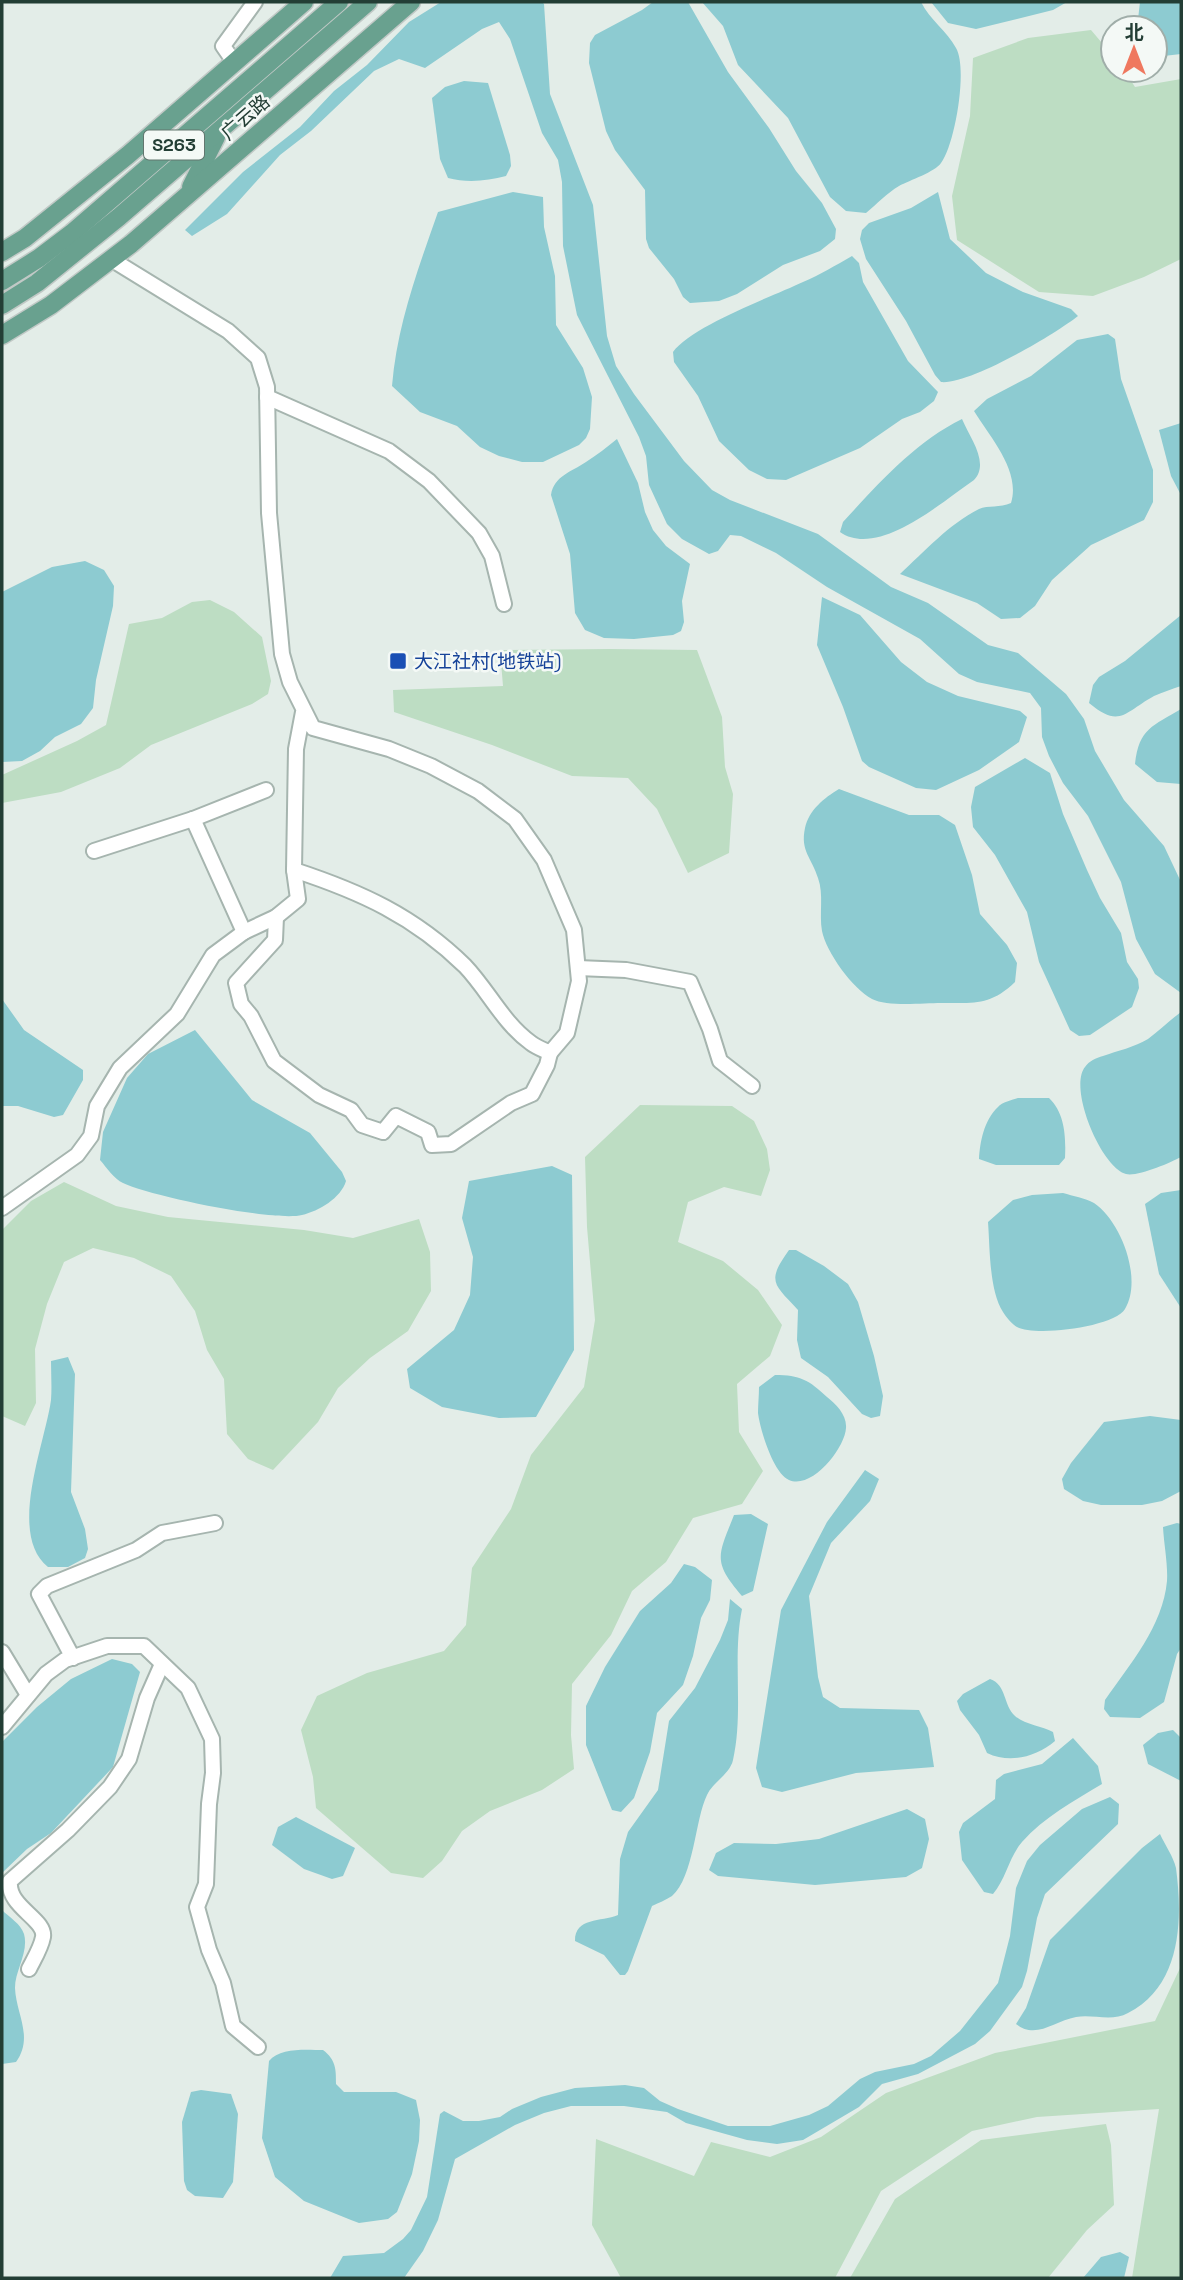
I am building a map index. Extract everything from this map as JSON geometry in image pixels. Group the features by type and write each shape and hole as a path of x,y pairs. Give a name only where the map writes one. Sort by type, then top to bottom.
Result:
{"main road":[{"name":"S263","path":"2,252 25,238 117,164 304,2"},
{"name":"广云路","path":"2,281 72,233 340,2"},
{"name":"广云路","path":"2,305 37,283 81,247 369,2"},
{"name":"广云路","path":"2,335 51,305 111,259 411,2"},
{"path":"186,197 221,129"},
{"path":"51,305 81,247"}],"street":[{"path":"234,62 223,46 255,2"},
{"path":"111,259 228,331 258,358 267,387 270,513 282,654 303,712 313,728 389,748 431,766 478,791 515,819 544,860 574,930 579,981 567,1033 550,1053 532,1094 511,1103 452,1144 432,1145 428,1132 396,1116 383,1132 362,1125 352,1110 319,1095 274,1062 241,1004 236,983 275,940 276,917"},
{"path":"267,397 388,451 429,481 479,533 492,556 504,604"},
{"path":"2,1208 77,1155 90,1136 97,1106 120,1068 177,1014 214,955 244,932 276,917 298,899 294,870 296,749 303,712"},
{"path":"94,851 193,819 266,790"},
{"path":"193,819 244,932"},
{"path":"294,870 341,885 402,915 466,967 501,1013 531,1044 550,1053"},
{"path":"578,968 626,970 690,982 710,1029 720,1062 752,1086"},
{"path":"73,1658 39,1594 47,1586 136,1550 162,1533 215,1523"},
{"path":"2,1727 46,1674 73,1658 107,1646 144,1646 188,1688 212,1739 213,1773 206,1884 197,1906 209,1950 223,1983 233,2026 258,2047"},
{"path":"2,1652 28,1695"},
{"path":"29,1969 44,1936 42,1928 14,1900 9,1889 10,1881 68,1830 110,1787 129,1759 147,1698 162,1664"}],"green space":[{"path":"1091,30 1099,39 1099,84 1133,84 1135,87 1169,84 1169,81 1181,79 1181,259 1144,277 1093,296 1039,292 957,240 952,196 970,116 973,58 1028,38"},
{"path":"210,600 234,612 262,637 271,681 268,694 252,704 151,745 120,768 61,792 2,803 2,775 106,725 129,624 162,618 192,602"},
{"path":"500,650 697,650 722,717 725,767 733,794 729,853 688,873 657,809 628,778 572,776 492,745 394,712 393,690 503,686"},
{"path":"640,1105 732,1106 754,1121 767,1149 770,1170 761,1196 724,1187 688,1202 678,1242 723,1261 758,1290 782,1325 770,1356 737,1384 739,1432 763,1471 742,1504 693,1518 666,1562 632,1591 611,1635 572,1684 571,1735 574,1769 542,1790 490,1811 462,1831 442,1861 423,1878 391,1873 316,1808 313,1777 301,1730 317,1696 367,1673 444,1651 466,1625 472,1568 511,1509 531,1455 584,1387 595,1320 587,1227 585,1157"},
{"path":"64,1182 116,1206 168,1217 304,1230 353,1238 419,1219 430,1252 431,1291 408,1331 370,1358 338,1388 318,1422 273,1470 248,1459 227,1434 224,1379 207,1350 195,1311 171,1276 134,1258 93,1248 64,1262 47,1304 35,1349 36,1403 25,1426 2,1416 2,1230 31,1201"},
{"path":"1181,1966 1181,2278 1132,2278 1159,2109 1037,2117 972,2131 881,2191 835,2278 621,2278 592,2225 596,2139 694,2176 711,2142 770,2157 821,2137 886,2093 995,2053 1155,2021"},
{"path":"1106,2124 1111,2145 1114,2205 1087,2230 1048,2278 850,2278 895,2199 981,2140"}],"water":[{"path":"441,2 544,4 550,94 593,205 607,336 616,366 684,461 712,490 730,500 818,534 891,587 928,603 988,645 1018,653 1066,694 1084,719 1095,751 1124,800 1164,846 1181,882 1181,993 1155,974 1136,939 1121,882 1088,816 1063,783 1049,756 1042,737 1041,708 1030,693 977,682 959,674 920,639 827,587 776,553 741,536 730,535 718,551 709,554 682,539 667,524 649,485 646,456 639,437 577,315 563,246 562,182 558,160 542,133 510,39 499,22 482,29 425,68 399,59 374,71 311,131 280,155 227,214 192,236 185,230 243,172 300,127 334,91 367,65 409,22"},
{"path":"653,2 688,2 728,72 796,171 822,203 836,229 835,239 820,251 783,265 737,294 719,301 690,303 649,248 646,239 645,190 615,150 606,131 589,63 590,43 595,35"},
{"path":"702,2 921,2 956,48 961,72 955,124 941,163 928,173 895,189 866,213 846,211 830,197 788,118 738,65 723,26"},
{"path":"931,2 1067,2 1053,10 976,29 948,23"},
{"path":"1140,2 1181,2 1181,54 1169,55 1169,14 1139,14"},
{"path":"464,81 488,83 510,155 511,166 506,176 477,181 448,178 440,159 432,98 445,87"},
{"path":"513,192 543,197 544,227 555,276 556,325 583,368 592,397 590,429 586,438 579,445 543,462 522,462 480,447 457,426 420,412 392,386 403,319 438,212"},
{"path":"938,192 950,239 986,273 1023,292 1071,309 1078,316 1050,335 990,367 971,376 941,382 866,259 860,239 862,230 869,223 911,208"},
{"path":"852,256 859,263 863,282 908,361 938,392 934,401 920,412 902,419 860,448 786,480 767,479 749,470 719,441 698,396 674,362 673,352 683,342 714,322 816,276"},
{"path":"1108,334 1115,339 1121,379 1153,470 1153,502 1144,520 1091,545 1052,580 1035,606 1020,618 1001,619 977,603 900,574 957,522 983,508 1011,503 1012,479 1008,467 974,411 987,399 1031,376 1077,340"},
{"path":"962,419 979,458 980,466 974,480 928,513 891,533 873,538 855,538 840,532 843,522 898,465 929,439"},
{"path":"1181,423 1181,495 1171,476 1159,430"},
{"path":"617,439 638,483 645,512 653,530 666,546 690,564 682,601 684,622 681,631 673,635 634,639 604,638 585,630 575,613 570,554 551,495 559,479"},
{"path":"85,561 104,570 114,586 113,606 96,680 93,708 81,724 55,737 40,751 22,761 2,762 2,592 52,567"},
{"path":"822,597 860,615 901,662 927,682 958,696 1020,711 1027,717 1019,742 979,770 936,790 916,788 869,767 862,761 817,645"},
{"path":"1181,615 1181,686 1154,696 1122,715 1108,715 1089,703 1093,685 1099,677 1125,661"},
{"path":"1181,709 1181,784 1157,782 1135,764 1137,752 1149,729"},
{"path":"1025,758 1050,773 1063,814 1100,898 1121,933 1127,962 1138,979 1139,988 1132,1007 1090,1035 1079,1036 1070,1030 1039,962 1027,912 995,855 973,827 971,807 975,787"},
{"path":"839,789 909,815 939,815 955,825 972,875 980,914 1007,945 1017,963 1015,982 1006,990 989,999 963,1003 887,1003 872,999 849,979 835,959 822,931 820,884 804,843 805,828 810,816 823,801"},
{"path":"2,999 24,1030 83,1070 83,1080 63,1115 54,1117 18,1106 2,1106"},
{"path":"1181,1012 1181,1157 1145,1172 1126,1174 1116,1168 1107,1157 1090,1126 1081,1092 1081,1077 1091,1061 1143,1042"},
{"path":"195,1030 252,1100 310,1133 342,1172 346,1181 339,1193 328,1203 309,1213 287,1216 212,1206 123,1183 100,1160 103,1132 127,1078 148,1054"},
{"path":"1018,1098 1049,1098 1054,1104 1065,1134 1065,1158 1059,1165 996,1165 979,1159 989,1118 1000,1105"},
{"path":"552,1166 572,1175 574,1350 536,1417 499,1418 442,1407 410,1388 407,1369 454,1330 470,1295 473,1257 462,1218 469,1181"},
{"path":"1181,1190 1181,1308 1159,1274 1145,1204 1161,1193"},
{"path":"1063,1193 1094,1203 1113,1223 1130,1267 1130,1297 1125,1309 1118,1315 1091,1325 1040,1331 1017,1327 998,1303 991,1269 988,1222 1013,1200 1032,1195"},
{"path":"789,1250 796,1250 824,1266 848,1284 858,1302 883,1396 880,1416 871,1418 862,1414 828,1377 801,1358 797,1340 798,1310 783,1294 775,1276"},
{"path":"68,1357 75,1374 71,1492 85,1529 88,1549 85,1558 68,1567 48,1567 36,1552 30,1533 29,1511 51,1400 51,1361"},
{"path":"775,1375 798,1377 821,1391 837,1406 846,1423 844,1436 834,1456 807,1479 789,1480 783,1476 764,1439 758,1413 759,1387"},
{"path":"1150,1416 1181,1420 1181,1491 1162,1501 1142,1505 1101,1505 1083,1501 1064,1489 1062,1479 1071,1463 1104,1422"},
{"path":"865,1470 879,1479 870,1501 831,1543 809,1596 818,1677 823,1697 840,1708 919,1710 928,1728 934,1767 856,1773 782,1792 762,1787 756,1768 781,1610 827,1522"},
{"path":"751,1514 768,1524 753,1591 742,1596 726,1574 721,1558 724,1540 734,1515"},
{"path":"1181,1524 1181,1648 1164,1702 1140,1718 1110,1717 1104,1709 1105,1700 1144,1644 1159,1614 1167,1581 1163,1527"},
{"path":"684,1564 695,1567 712,1580 710,1600 701,1618 693,1656 683,1685 657,1713 650,1752 634,1798 621,1812 612,1810 586,1745 586,1706 605,1667 640,1611 671,1583"},
{"path":"730,1599 742,1609 738,1646 738,1723 733,1760 729,1770 707,1795 685,1876 672,1896 652,1906 628,1971 625,1975 620,1975 604,1955 575,1941 576,1933 584,1924 618,1915 620,1859 628,1832 658,1790 669,1721 695,1688 720,1640 728,1620"},
{"path":"112,1659 132,1664 140,1672 113,1767 51,1833 27,1849 2,1873 2,1742 37,1707 71,1679"},
{"path":"990,1679 1002,1690 1015,1716 1053,1732 1055,1741 1040,1751 1023,1757 1005,1758 987,1753 957,1701 963,1694"},
{"path":"1173,1730 1181,1738 1181,1781 1148,1764 1143,1745 1158,1733"},
{"path":"1073,1738 1098,1766 1102,1784 1060,1810 1031,1833 1018,1848 993,1894 984,1892 962,1860 959,1832 963,1823 995,1799 996,1780 1004,1774 1042,1764"},
{"path":"1110,1797 1119,1804 1118,1824 1045,1894 1022,1987 990,2031 975,2044 918,2074 882,2084 859,2107 803,2140 777,2144 747,2140 686,2123 667,2112 624,2106 571,2106 544,2113 515,2125 455,2159 438,2220 423,2251 404,2278 330,2278 343,2256 384,2253 411,2230 427,2197 440,2114 444,2111 463,2121 479,2121 500,2117 541,2097 575,2088 625,2085 644,2088 660,2101 728,2126 770,2126 809,2115 828,2106 860,2079 875,2072 914,2064 931,2056 960,2031 998,1983 1010,1936 1016,1888 1027,1861 1040,1845 1082,1809"},
{"path":"907,1809 925,1819 929,1839 922,1868 906,1877 815,1885 718,1876 709,1870 716,1853 734,1843 776,1844 819,1839"},
{"path":"296,1817 355,1848 343,1876 332,1879 304,1869 272,1845 278,1827"},
{"path":"1160,1834 1176,1868 1179,1909 1174,1950 1159,1986 1146,2001 1122,2016 1076,2017 1038,2030 1016,2024 1026,2008 1050,1940 1142,1848"},
{"path":"2,1910 20,1927 25,1941 15,1988 24,2044 16,2062 2,2064"},
{"path":"323,2050 333,2061 336,2084 344,2092 396,2092 416,2100 420,2120 419,2141 412,2174 397,2212 388,2219 359,2223 304,2201 275,2177 262,2138 269,2061 287,2051"},
{"path":"201,2090 231,2094 238,2114 233,2182 223,2198 195,2196 187,2190 184,2181 182,2122 191,2092"},
{"path":"1120,2252 1129,2257 1124,2278 1083,2278 1101,2257"}],"place":[{"name":"大江社村(地铁站)","path":"398,661"}]}
